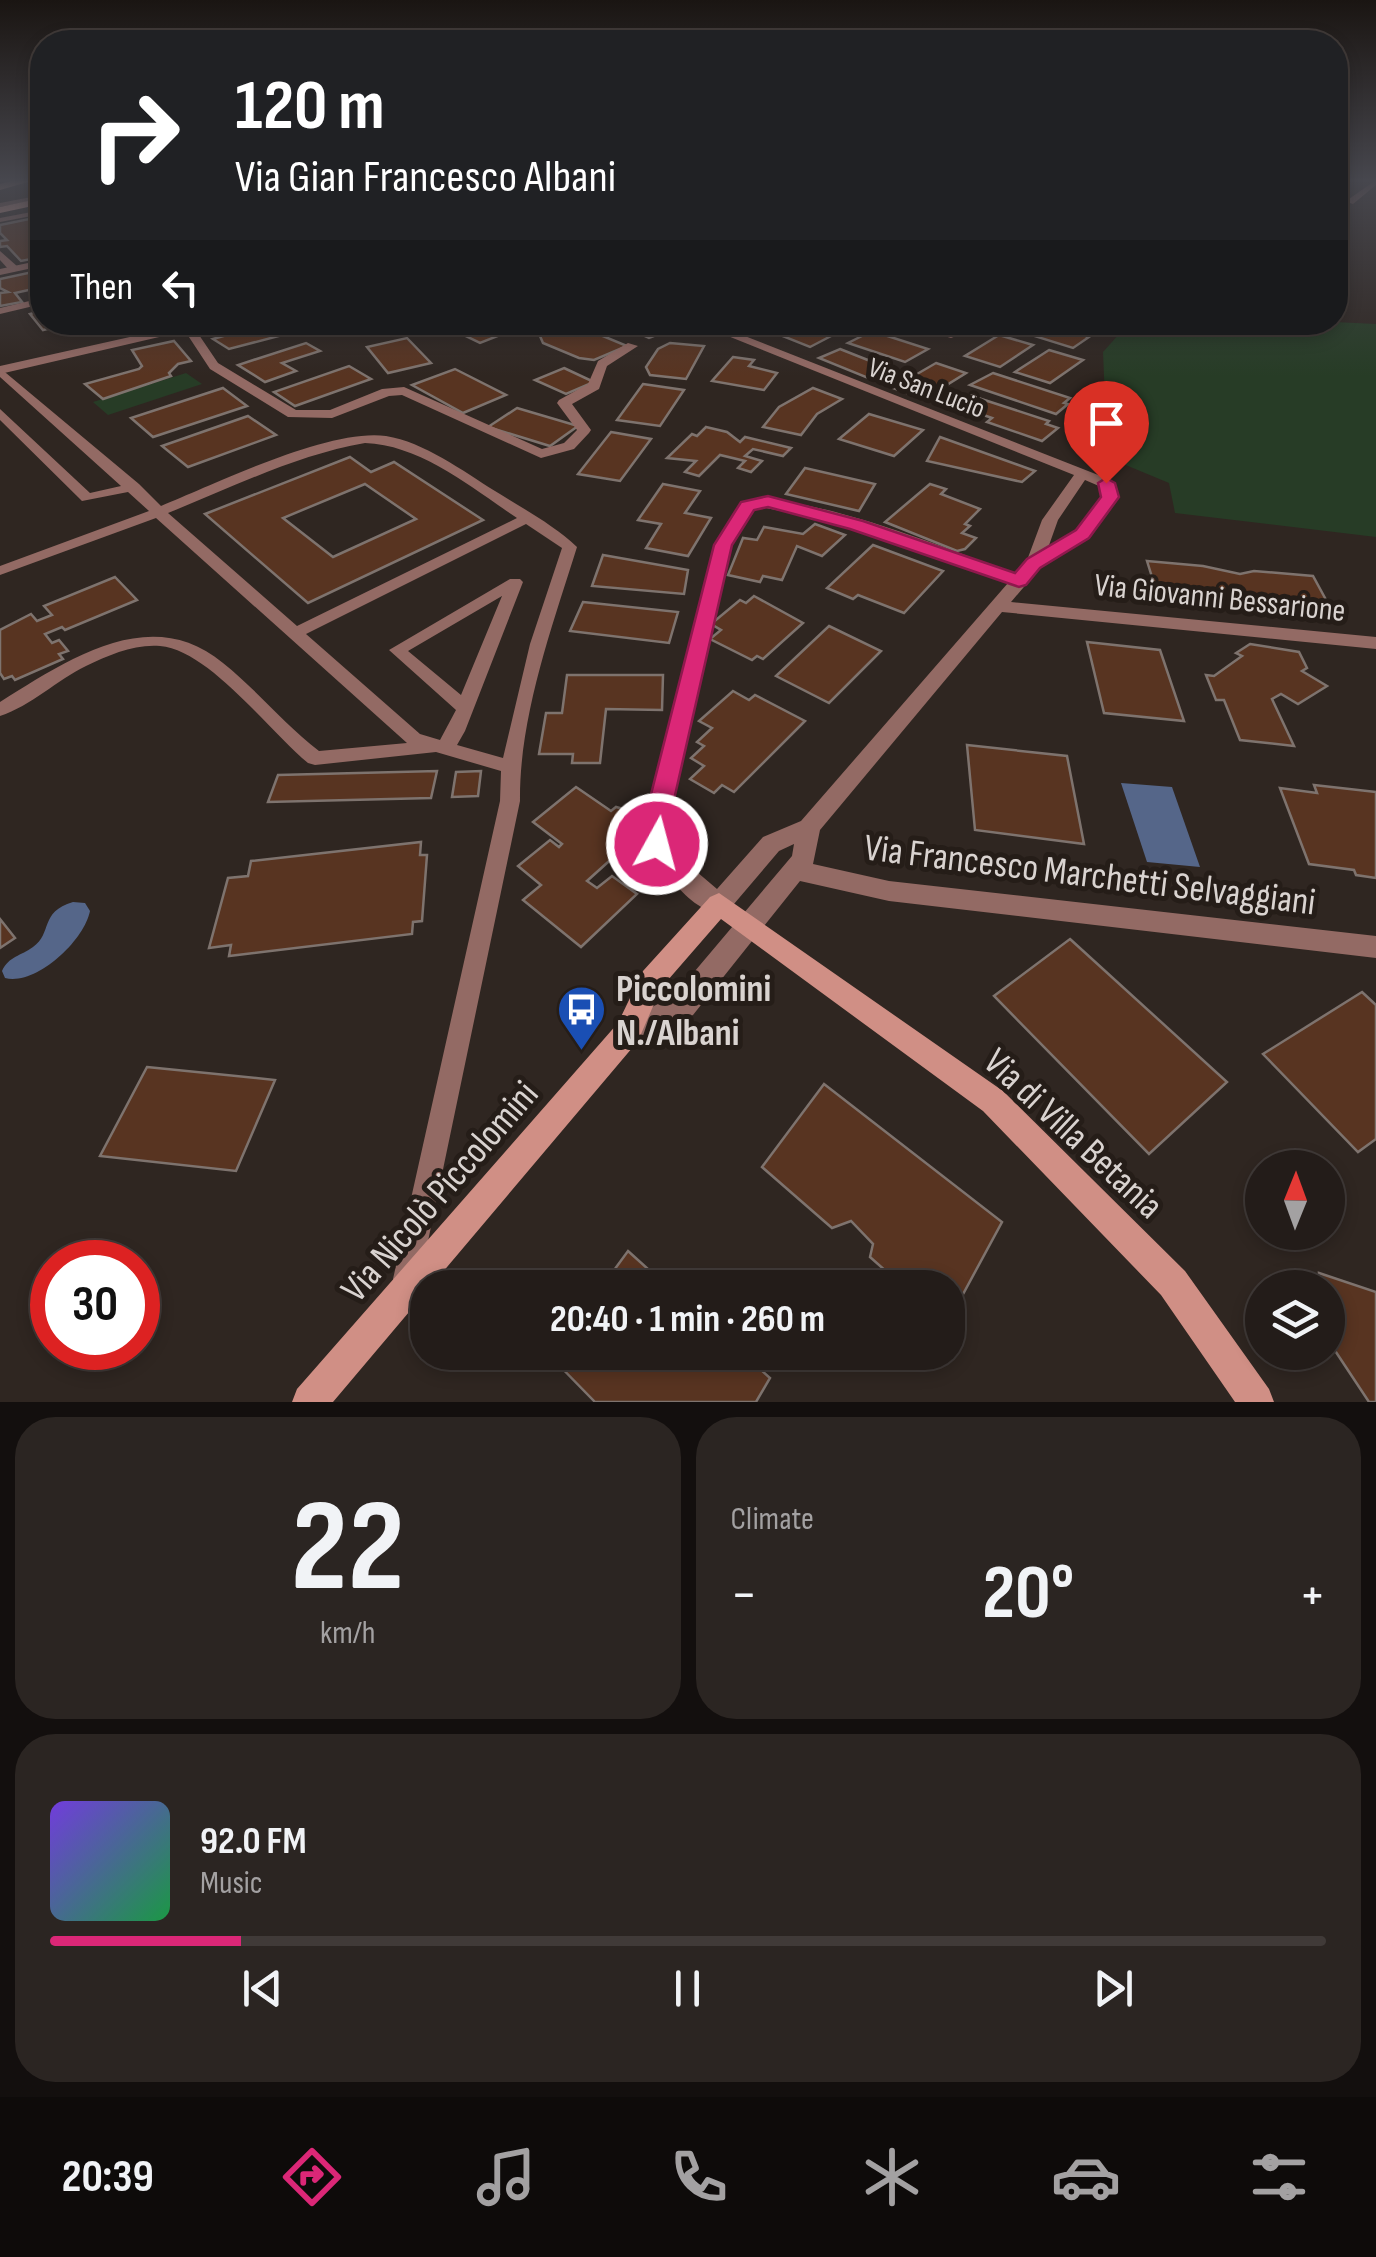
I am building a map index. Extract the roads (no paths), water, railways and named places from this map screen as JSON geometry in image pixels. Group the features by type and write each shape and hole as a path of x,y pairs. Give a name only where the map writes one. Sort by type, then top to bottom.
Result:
{"main road":[{"name":"Via di Villa Betania","path":"719,904 992,1101 1173,1284 1256,1402"},
{"name":"Via Nicolò Piccolomini","path":"310,1402 628,1032 652,980 719,904"}],"street":[{"path":"0,254 14,269"},
{"path":"0,272 30,266"},
{"path":"0,311 30,304"},
{"path":"0,370 153,335"},
{"path":"193,335 214,366 293,414 332,414 387,392 404,391 541,454 569,446 584,430 564,403 594,386 602,364 632,346"},
{"name":"Via San Lucio","path":"731,335 1082,473"},
{"name":"Via Nicolò Piccolomini","path":"719,904 772,844 809,827 1034,564 1082,534 1110,497 1106,483 1082,473 1050,520 1034,564"},
{"path":"719,904 666,860 657,844 656,826 723,545 747,506 768,502 856,525 1019,581"},
{"name":"Via Giovanni Bessarione","path":"998,606 1376,643"},
{"name":"Via Nicolò Piccolomini","path":"628,1032 682,1006 804,860 809,827"},
{"name":"Via Francesco Marchetti Selvaggiani","path":"796,870 890,891 1376,947"}],"lane":[{"path":"0,370 7,386 134,487 414,739 510,767"},
{"path":"0,413 88,498 134,487"},
{"path":"0,571 350,441 381,439 398,443 463,479 570,547 538,644 510,767 510,801 406,1292"},
{"path":"296,633 525,518"},
{"path":"446,746 465,708 515,582 396,650 465,708"},
{"path":"0,710 92,655 124,644 160,642 210,660 280,732 315,758 446,746"}],"water":[{"path":"1121,783 1172,787 1200,867 1147,862"},
{"path":"73,902 85,903 90,911 69,947 31,975 5,978 2,971 8,962 33,947 55,911"}],"place":[{"name":"Piccolomini N./Albani","path":"581,1052"}]}
